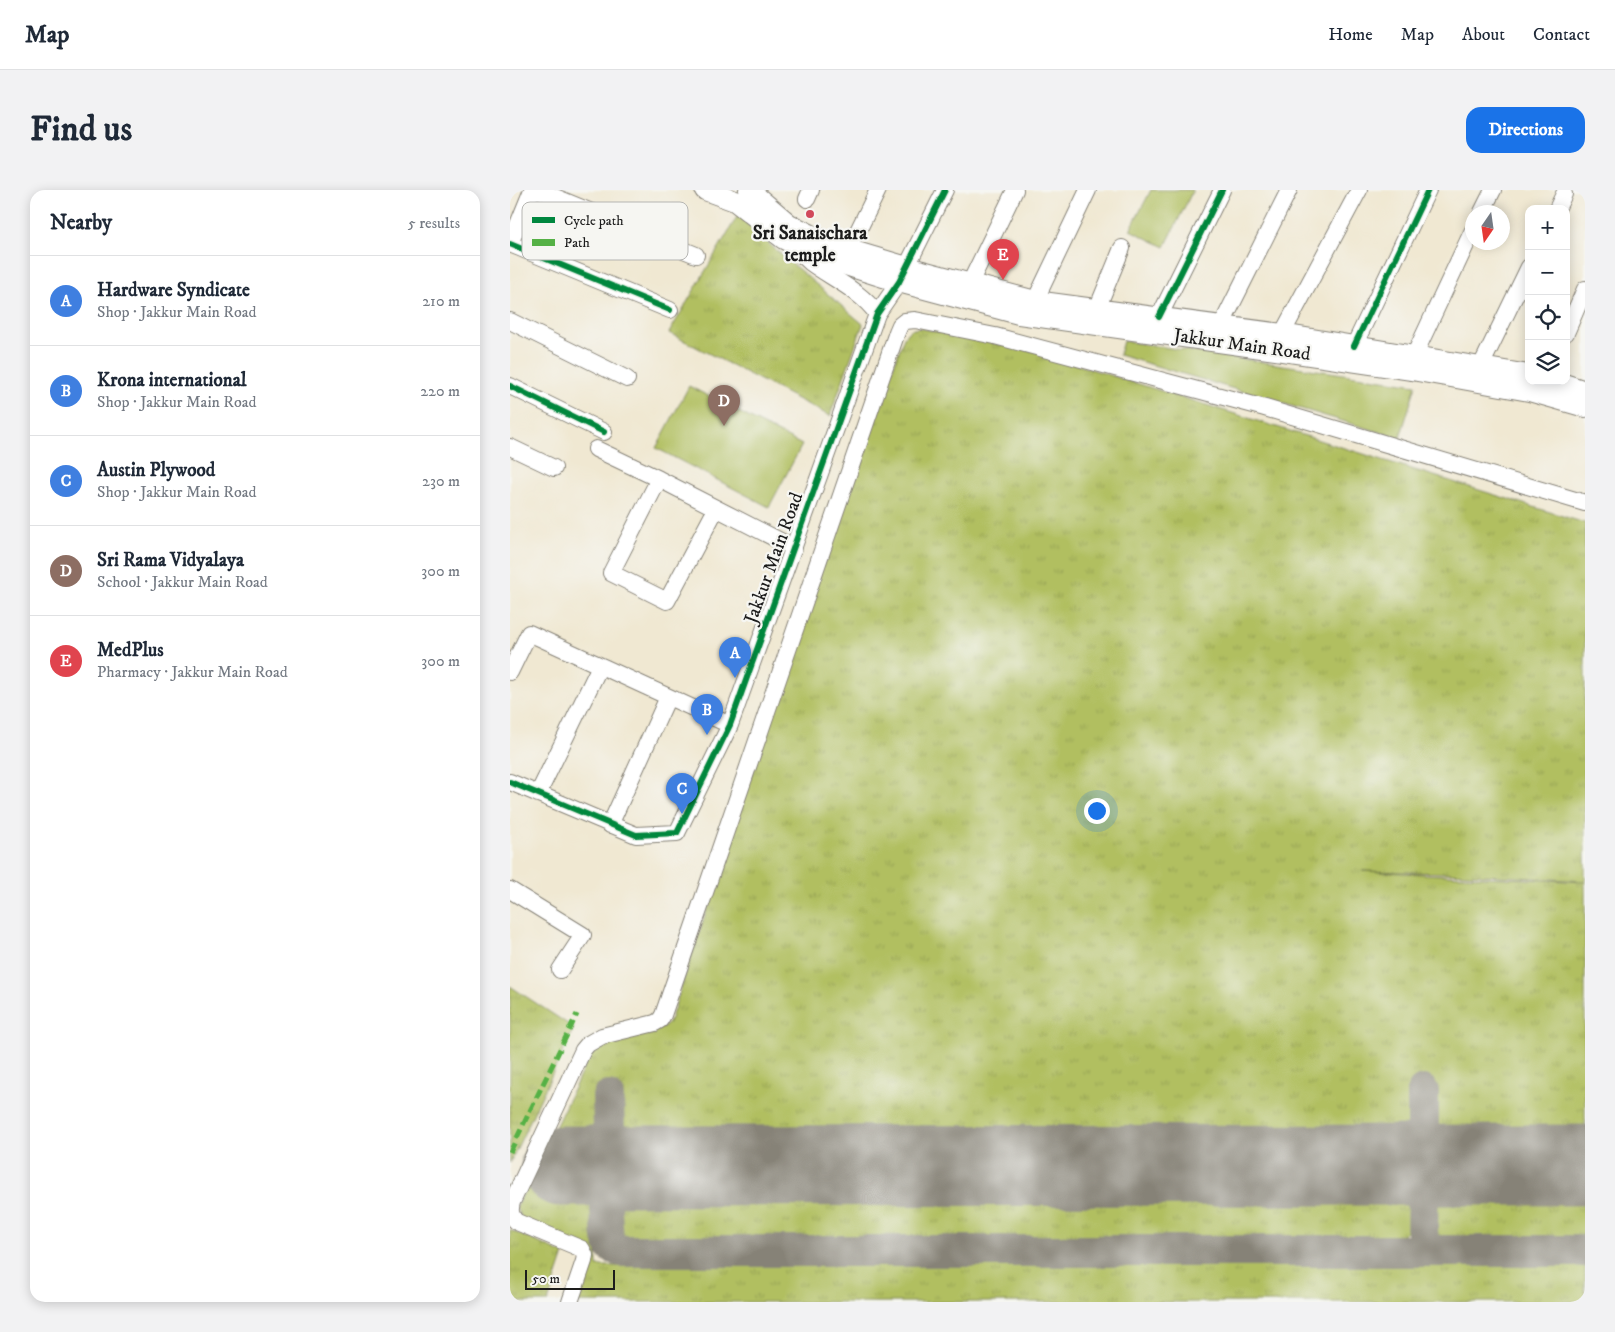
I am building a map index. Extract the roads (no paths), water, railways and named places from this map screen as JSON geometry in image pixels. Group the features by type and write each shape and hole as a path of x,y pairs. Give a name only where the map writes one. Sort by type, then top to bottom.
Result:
{"main road":[{"path":"705,190 729,198 742,205 778,235 833,261 903,274"},
{"path":"749,190 796,228 903,274"},
{"name":"Jakkur Main Road","path":"903,274 970,283 1035,301 1282,334 1354,346 1585,407"},
{"name":"Jakkur Main Road","path":"903,274 1019,314 1276,350 1413,363 1481,366 1525,373"},
{"path":"1568,385 1585,390"}],"street":[{"path":"527,202 532,190"},
{"path":"538,190 567,202"},
{"path":"856,235 878,190"},
{"path":"903,274 945,190"},
{"path":"970,283 1015,190"},
{"path":"1035,301 1088,190"},
{"path":"1159,318 1222,190"},
{"path":"1221,326 1289,190"},
{"path":"1282,334 1359,190"},
{"path":"1354,346 1428,190"},
{"path":"1484,205 1487,192"},
{"path":"522,215 510,244 522,249"},
{"path":"792,243 809,262 862,297 877,314"},
{"path":"1097,309 1122,248"},
{"path":"1413,363 1465,248"},
{"path":"688,253 696,256"},
{"path":"549,260 670,310"},
{"name":"Jakkur Main Road","path":"510,782 636,835 677,833 730,725 877,314 903,274"},
{"path":"1481,366 1525,275"},
{"path":"1570,324 1585,290"},
{"path":"570,1302 584,1262 585,1255 582,1249 516,1222 512,1218 510,1211 512,1202 583,1050 594,1040 602,1036 655,1023 663,1015 897,332 900,325 905,321 915,320 995,336 1255,405 1585,503"},
{"path":"510,321 627,378"},
{"path":"510,386 604,432"},
{"path":"510,447 554,468"},
{"path":"596,449 794,548"},
{"path":"659,479 611,573 667,601 716,509"},
{"path":"510,672 529,633 730,725"},
{"path":"538,794 600,666"},
{"path":"610,825 668,697"},
{"path":"510,890 583,935 560,970"}],"place":[{"name":"Sri Sanaischara temple","path":"810,214"},
{"name":"MedPlus","path":"1003,280"},
{"name":"Sri Rama Vidyalaya","path":"724,426"},
{"name":"Hardware Syndicate","path":"735,678"},
{"name":"Krona international","path":"707,735"},
{"name":"Austin Plywood","path":"682,814"}]}
